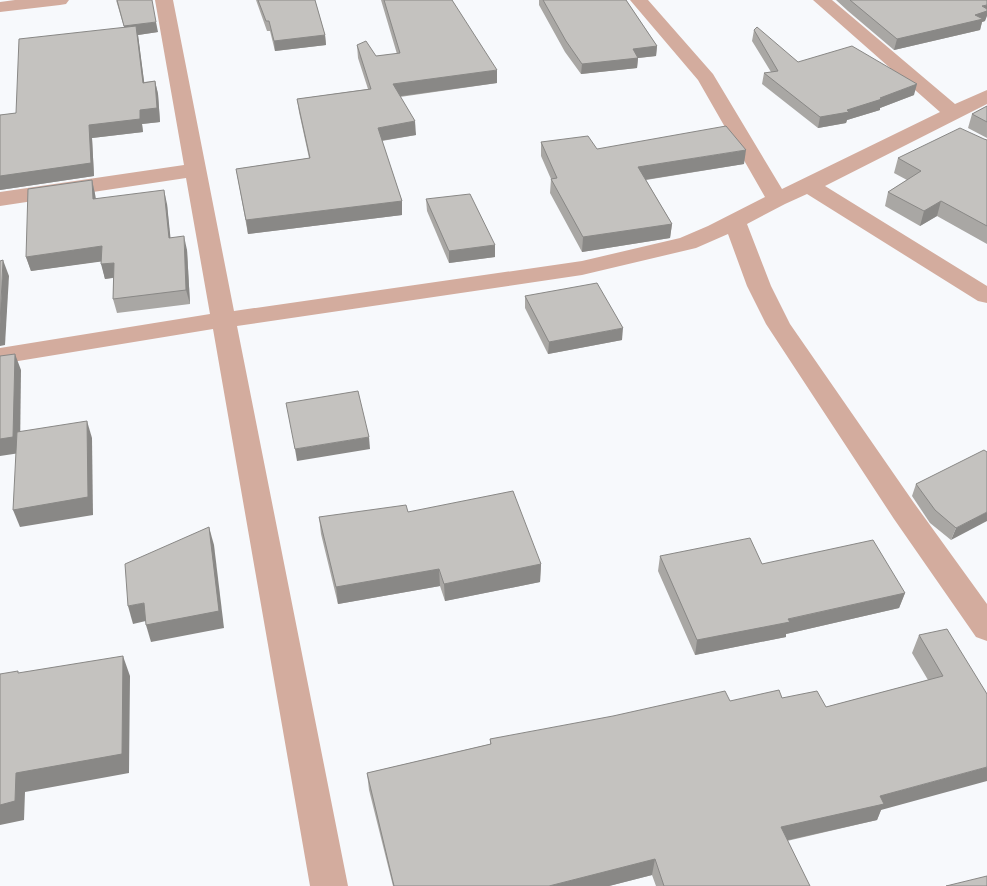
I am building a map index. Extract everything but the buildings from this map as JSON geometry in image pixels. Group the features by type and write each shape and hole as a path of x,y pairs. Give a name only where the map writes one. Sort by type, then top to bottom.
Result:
{"street":[{"path":"0,7 60,0"},
{"path":"164,0 329,886"},
{"path":"640,0 706,78 777,199"},
{"path":"822,0 948,122"},
{"path":"0,356 223,320 582,268 688,243 777,199 948,122 987,96"},
{"path":"0,199 195,170"},
{"path":"809,186 987,296"},
{"path":"735,221 760,286 778,324 893,495 987,628"}]}
